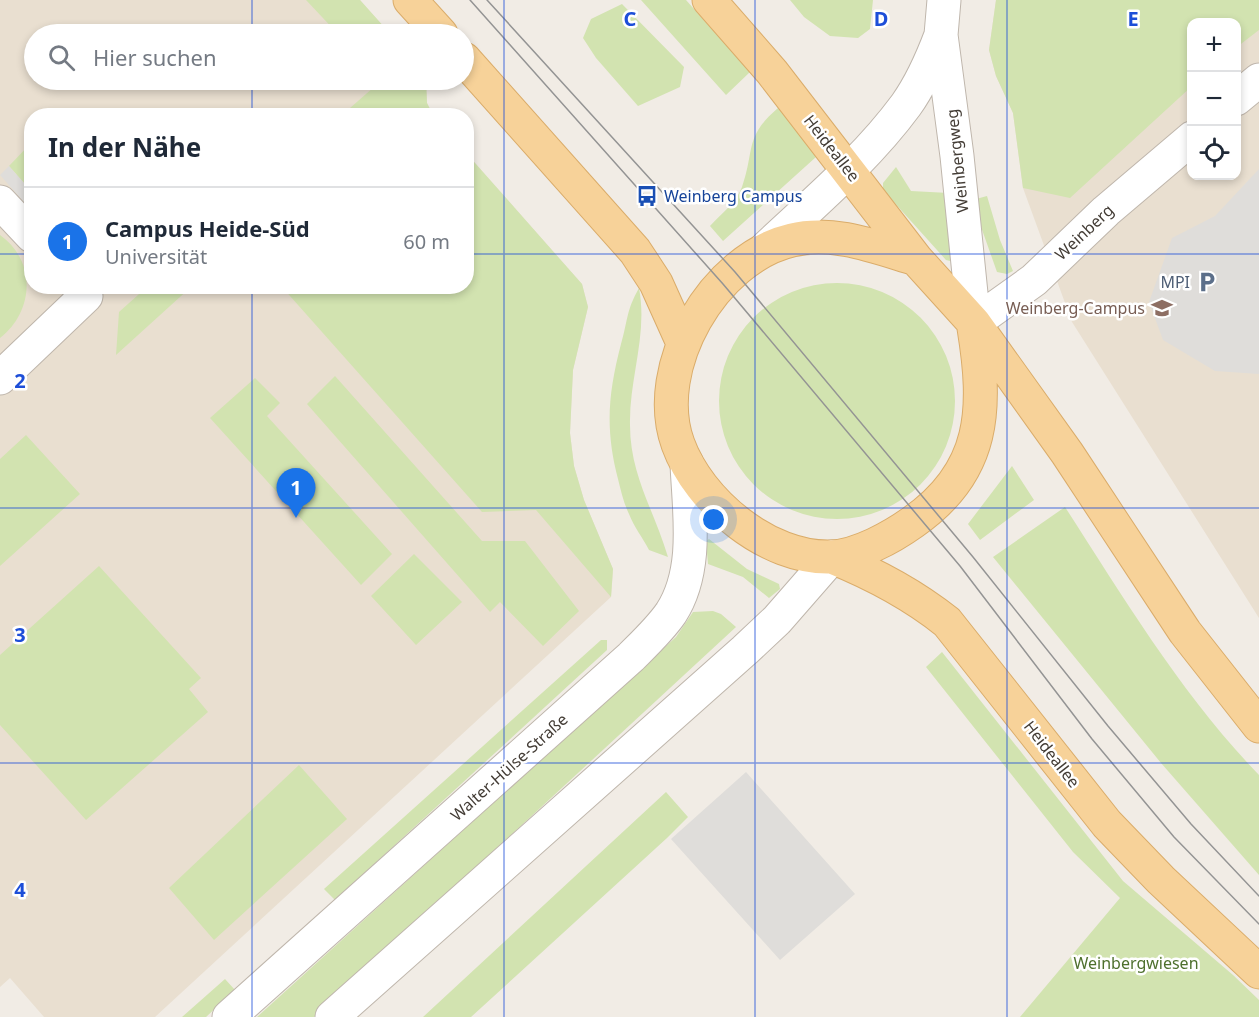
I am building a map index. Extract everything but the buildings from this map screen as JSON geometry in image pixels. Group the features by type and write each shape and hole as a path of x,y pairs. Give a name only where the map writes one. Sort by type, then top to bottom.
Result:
{"main road":[{"path":"410,0 432,24"},
{"name":"Heideallee","path":"709,0 772,72 916,259 974,323"},
{"path":"474,70 635,251 656,283 683,343"},
{"path":"916,259 865,244 818,236 793,239 767,247 723,284 702,309 683,343 677,362 672,400 677,443 687,464 720,505 741,524 765,540 787,550 832,557 879,542 901,531 933,508 957,479 969,457 977,435 982,405 974,323"},
{"path":"974,323 1067,453 1185,632 1259,726"},
{"name":"Heideallee","path":"832,557 884,580 922,602 947,622 1107,824 1161,880 1259,972"}],"street":[{"name":"Weinbergweg","path":"944,0 941,35 957,156 974,323"},
{"path":"767,247 849,170 906,105 930,62 941,35"},
{"path":"1241,95 1259,80"},
{"name":"Weinberg","path":"974,323 1034,280 1106,211 1187,141"},
{"path":"0,202 24,228"},
{"path":"0,378 79,294"},
{"name":"Walter-Hülse-Straße","path":"229,1017 631,657 658,629 671,612 681,592 687,569 690,542 687,464"},
{"path":"332,1017 745,650 777,620 832,557"}],"shaded area":[{"path":"0,0 360,0 381,24 24,24 24,90 426,90 430,108 24,108 24,294 474,294 474,162 582,284 588,307 573,370 570,433 574,466 584,500 613,569 611,597 155,1017 44,1017 10,978 0,987"},
{"name":"Weinberg-Campus","path":"996,0 1259,0 1259,618 1072,322 1023,188 1013,113 996,76 989,50"},
{"path":"9,166 24,183 24,202 0,175"},
{"name":"MPI","path":"1259,169 1259,374 1215,371 1163,340 1149,302 1172,238 1215,216"},
{"path":"746,772 855,894 780,960 671,839"}],"green space":[{"path":"306,0 360,0 382,24 329,24"},
{"path":"641,0 686,0 750,72 726,95"},
{"path":"790,0 873,0 870,29 858,38 830,36 804,17"},
{"path":"996,0 1259,0 1259,30 1241,44 1241,18 1187,18 1187,91 1070,198 1023,188 1013,113 996,76 989,50"},
{"path":"622,4 684,67 680,87 638,106 596,58 583,38 591,19"},
{"path":"371,90 426,90 430,108 350,108"},
{"path":"778,108 817,151 816,157 723,241 710,226 739,193 755,136 767,118"},
{"path":"24,150 24,183 9,166"},
{"path":"474,162 582,284 588,307 573,370 570,433 574,466 584,500 613,569 611,597 536,510 482,512 288,294 474,294"},
{"path":"896,167 911,191 949,193 954,257 950,261 946,260 883,190 883,183"},
{"path":"987,196 1000,240 1013,271 1007,274 997,272 980,224 976,199"},
{"path":"0,235 12,246 20,258 24,269 24,294 26,294 20,315 0,338"},
{"path":"837,283 882,292 912,310 928,326 941,346 950,367 955,401 946,446 928,476 912,492 892,505 871,514 837,519 792,510 762,492 746,476 733,456 724,435 719,401 728,356 746,326 762,310 782,297 803,288"},
{"path":"639,288 641,323 630,408 631,443 638,476 668,557 649,550 631,519 621,493 611,444 610,412 613,379 629,309"},
{"path":"139,294 183,294 116,355 119,312"},
{"path":"335,376 482,541 525,541 579,611 543,646 500,602 490,612 307,404"},
{"path":"255,378 280,403 267,416 392,554 361,585 210,418"},
{"path":"26,435 80,494 0,566 0,459"},
{"path":"1012,466 1034,500 980,540 968,524"},
{"path":"1065,507 1132,612 1180,680 1259,775 1259,875 1161,763 993,557"},
{"path":"709,539 747,569 779,584 780,589 769,598 743,577 708,564 706,541"},
{"path":"414,554 462,602 416,645 371,596"},
{"path":"99,566 201,678 189,689 208,712 86,820 0,725 0,655"},
{"path":"713,611 721,614 736,627 314,1017 257,1017 676,637 693,612"},
{"path":"601,640 607,640 607,650 335,900 324,889"},
{"name":"Weinbergwiesen","path":"942,652 1123,881 1259,1000 1259,1017 1020,1017 1120,898 1073,852 926,667"},
{"path":"299,765 347,819 214,940 169,888"},
{"path":"666,792 688,817 667,838 471,1017 423,1017"},
{"path":"225,979 235,990 206,1017 182,1017"}],"tram line":[{"path":"470,0 723,284 960,566 1092,739 1174,837 1259,924"},
{"path":"487,0 735,272 973,557 1108,726 1191,824 1259,896"}],"place":[{"name":"Weinberg Campus","path":"647,196"},
{"name":"MPI","path":"1207,282"},
{"name":"Weinberg-Campus","path":"1162,308"},
{"name":"Campus Heide-Süd","path":"296,518"}]}
